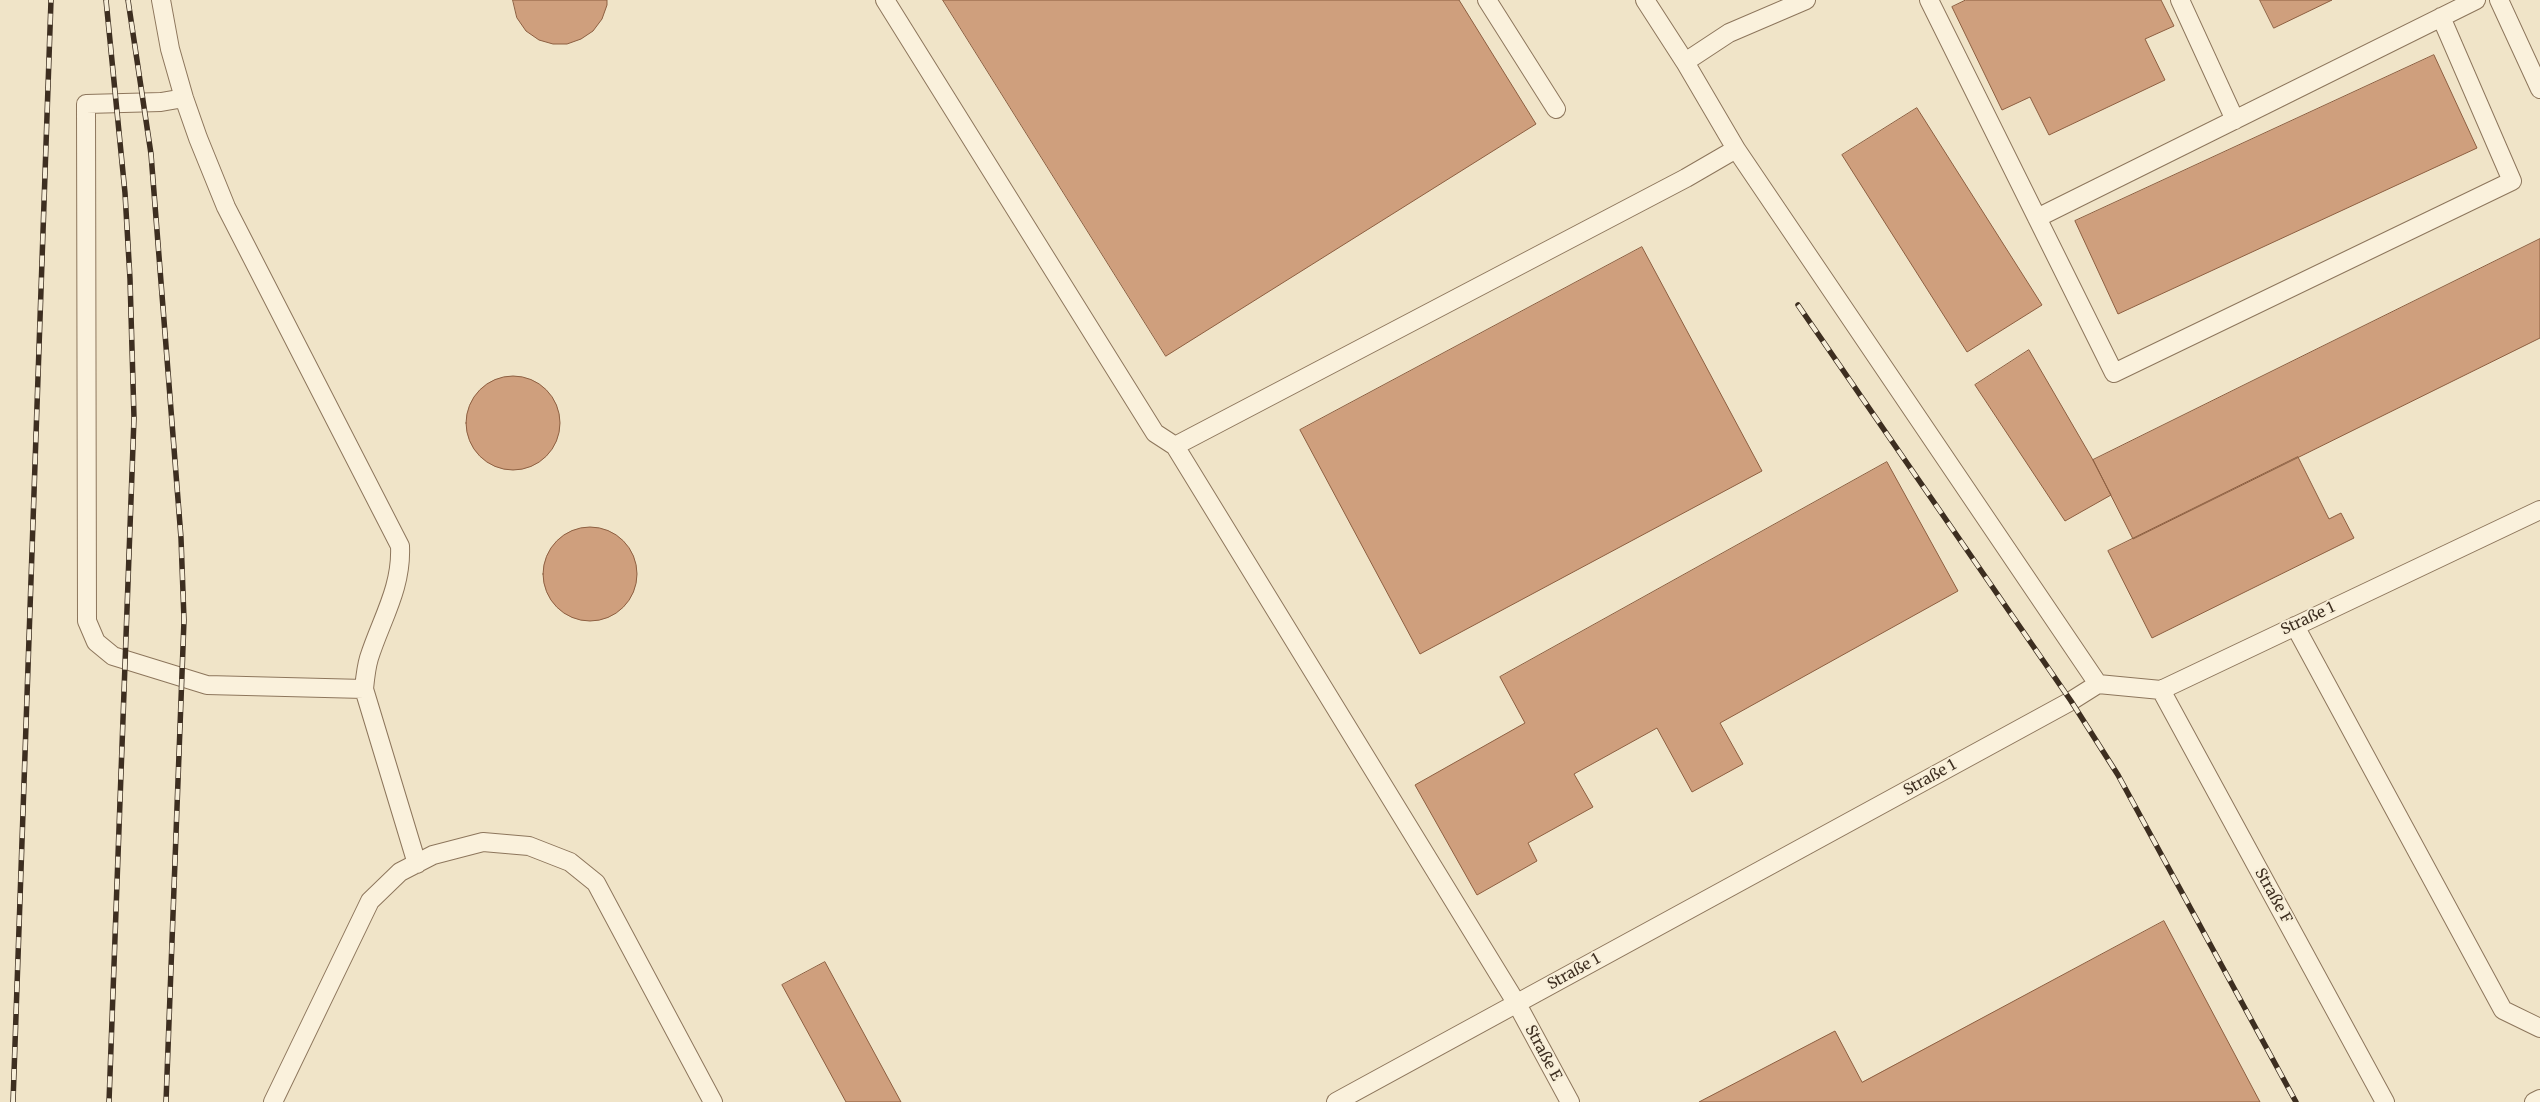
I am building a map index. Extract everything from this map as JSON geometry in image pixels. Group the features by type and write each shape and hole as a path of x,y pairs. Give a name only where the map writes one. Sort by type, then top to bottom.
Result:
{"lane":[{"path":"161,0 170,49 184,98 226,206 400,546 401,565 394,596 368,660 364,689 417,864"},
{"path":"885,0 1155,433 1175,446 1686,178 1736,149"},
{"path":"1487,0 1556,109"},
{"path":"1646,0 1686,62 1736,149 2098,684 2160,690"},
{"path":"1686,62 1729,33 1806,0"},
{"path":"1929,0 2114,373 2512,181 2440,17"},
{"path":"2180,0 2235,120"},
{"path":"2037,218 2476,0"},
{"path":"2499,0 2540,89"},
{"path":"184,98 161,102 86,104 87,621 96,642 113,656 206,684 364,689"},
{"name":"Straße E","path":"1175,446 1517,1004 1570,1102"},
{"name":"Straße 1","path":"2160,690 2540,510"},
{"path":"2295,626 2503,1010 2540,1028"},
{"name":"Straße 1","path":"1336,1102 2071,701 2098,684"},
{"name":"Straße F","path":"2160,690 2385,1102"},
{"path":"274,1102 370,901 400,872 433,855 483,842 529,846 570,862 596,883 713,1102"},
{"path":"2534,1102 2540,1099"}],"building":[{"path":"513,0 607,0 607,5 602,19 593,31 581,39 567,44 553,44 539,40 526,31 517,18"},
{"path":"943,0 1459,0 1536,124 1166,356"},
{"path":"1966,0 2161,0 2174,26 2145,39 2165,80 2049,135 2030,97 2002,110 1952,7"},
{"path":"2260,0 2332,0 2274,28"},
{"path":"2434,55 2477,148 2118,314 2075,221"},
{"path":"1917,108 2042,305 1967,352 1842,155"},
{"path":"2540,239 2540,338 2133,539 2093,460"},
{"path":"1642,247 1762,471 1420,654 1300,430"},
{"path":"2029,350 2093,460 2111,495 2065,521 1975,385"},
{"path":"513,376 531,379 546,390 557,405 560,423 557,441 546,456 531,467 513,470 495,467 480,456 469,441 466,423 469,405 480,390 495,379"},
{"path":"2298,457 2329,519 2341,513 2354,538 2152,638 2108,551"},
{"path":"1887,462 1958,591 1720,723 1743,764 1692,792 1657,728 1574,774 1593,807 1528,843 1537,861 1477,895 1415,785 1525,723 1500,677"},
{"path":"590,527 608,530 623,541 634,556 637,574 634,592 623,607 608,618 590,621 572,618 557,607 546,592 543,574 546,556 557,541 572,530"},
{"path":"2164,921 2260,1102 1699,1102 1835,1031 1862,1082"},
{"path":"825,962 901,1102 846,1102 782,985"}],"railway":[{"path":"13,1102 51,0"},
{"path":"106,0 125,193 130,279 134,418 109,1102"},
{"path":"128,0 151,154 181,538 184,620 166,1102"},
{"path":"1798,305 2071,701 2118,775 2296,1102"}]}
